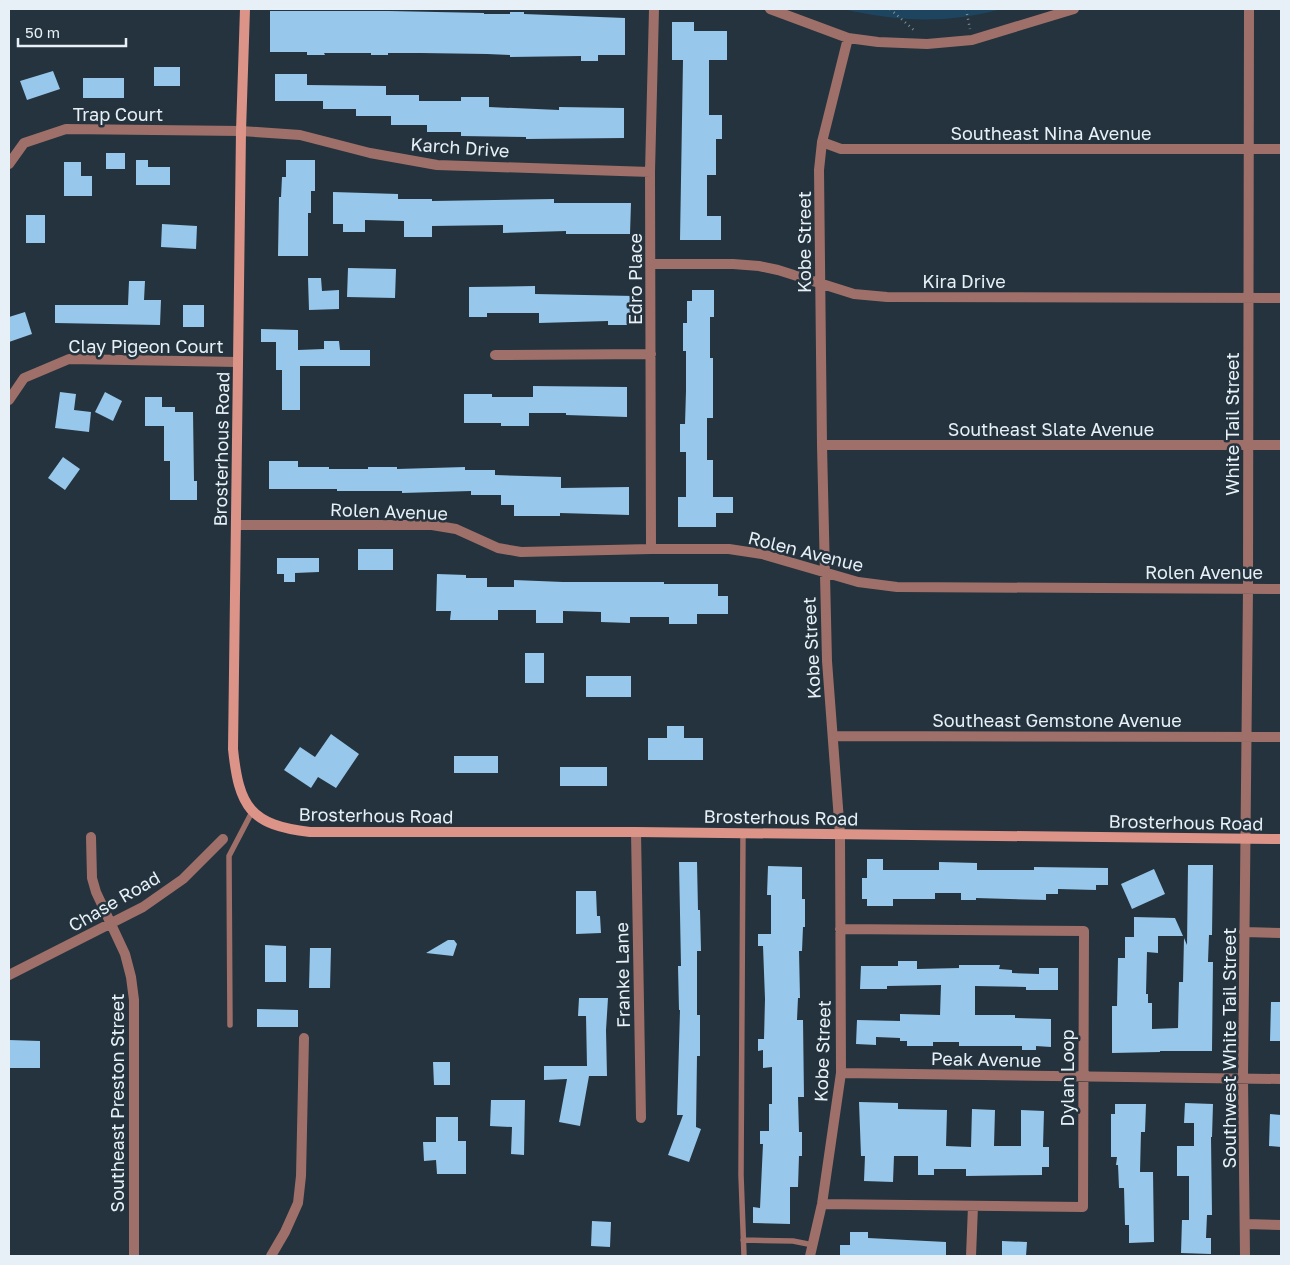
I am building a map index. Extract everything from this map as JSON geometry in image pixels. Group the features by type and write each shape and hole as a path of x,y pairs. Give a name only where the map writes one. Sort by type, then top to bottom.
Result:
{"street":[{"name":"Brosterhous Road","path":"244,9 233,749 241,794 252,812 269,823 289,830 310,832 636,832 1281,839"},
{"name":"Edro Place","path":"650,549 650,172 654,9"},
{"path":"770,9 848,38 878,42 927,44 972,40 1074,9"},
{"name":"White Tail Street","path":"1246,839 1249,9"},
{"name":"Kobe Street","path":"810,1256 822,1204 841,1073 840,834 826,661 820,170 822,142 848,38"},
{"name":"Trap Court","path":"9,164 24,143 66,129 241,131"},
{"name":"Karch Drive","path":"241,131 300,135 370,153 437,165 650,172"},
{"name":"Southeast Nina Avenue","path":"822,142 841,149 1281,149"},
{"name":"Kira Drive","path":"651,264 734,264 759,266 778,270 854,294 887,297 1281,298"},
{"path":"494,355 651,354"},
{"name":"Clay Pigeon Court","path":"9,400 24,378 69,359 238,362"},
{"name":"Southeast Slate Avenue","path":"822,445 1281,445"},
{"name":"Rolen Avenue","path":"237,525 432,525 456,529 498,548 521,552 729,549 762,554 858,582 897,588 1281,589"},
{"name":"Southeast Gemstone Avenue","path":"833,736 1281,736"},
{"name":"Franke Lane","path":"636,832 641,1118"},
{"name":"Southeast Preston Street","path":"91,837 92,878 100,905 125,954 134,1000 134,1256"},
{"name":"Chase Road","path":"9,975 143,908 183,879 223,839"},
{"name":"Southwest White Tail Street","path":"1245,1256 1243,1078 1246,839"},
{"name":"Dylan Loop","path":"822,1204 1083,1208 1084,931 840,929"},
{"path":"1244,932 1281,933"},
{"path":"271,1256 286,1232 298,1203 301,1176 304,1038"},
{"name":"Peak Avenue","path":"841,1073 1281,1079"},
{"path":"971,1256 973,1206"},
{"path":"1246,1224 1281,1225"}],"lane":[{"path":"230,1025 229,856 252,812"},
{"path":"743,833 740,1175 744,1256"},
{"path":"744,1240 793,1241 813,1245"}],"path":[{"path":"890,9 916,31"},
{"path":"966,9 972,40"}],"shaded area":[{"path":"843,9 1002,9 961,17 922,20 884,17"}],"building":[{"path":"270,11 389,11 484,14 524,12 524,14 625,18 625,55 598,55 598,61 581,61 581,56 510,57 510,55 421,53 371,55 371,53 324,53 325,55 307,55 307,52 270,52"},
{"path":"672,22 694,22 694,31 727,31 727,60 709,60 709,115 722,115 722,139 716,139 716,175 707,175 707,216 721,216 721,240 680,240 683,60 672,60"},
{"path":"154,67 180,67 180,86 154,86"},
{"path":"53,71 60,89 27,100 20,81"},
{"path":"275,74 307,74 307,85 386,86 386,95 419,95 419,101 461,101 461,97 489,97 489,107 559,110 559,107 624,108 624,138 526,139 526,137 461,136 461,132 427,132 427,125 391,125 391,116 356,116 356,109 323,109 323,101 275,101"},
{"path":"83,78 124,78 124,98 83,98"},
{"path":"106,153 125,153 125,169 106,169"},
{"path":"136,160 148,160 148,167 170,167 170,185 136,185"},
{"path":"286,160 315,160 315,191 311,191 311,213 308,213 308,256 278,256 279,197 281,197 282,177 286,177"},
{"path":"64,162 81,162 81,176 92,176 92,196 64,196"},
{"path":"333,192 398,194 398,199 432,199 432,201 554,199 554,203 631,203 630,234 566,234 566,231 503,233 503,225 432,226 432,237 404,237 404,221 365,220 365,232 343,232 343,224 333,224"},
{"path":"26,215 45,215 45,243 26,243"},
{"path":"162,224 197,226 196,249 161,247"},
{"path":"348,268 396,269 395,298 347,297"},
{"path":"308,278 321,278 322,291 339,290 339,309 309,310"},
{"path":"129,281 145,281 144,300 161,300 160,325 55,323 55,305 128,305"},
{"path":"535,286 535,294 634,296 634,325 608,325 608,321 539,323 539,313 487,313 487,317 469,317 469,287"},
{"path":"692,290 714,290 714,317 710,317 710,358 713,358 713,418 707,418 707,460 713,460 713,497 733,497 733,513 716,513 716,527 678,527 678,497 686,497 686,452 680,452 680,424 685,424 686,391 686,351 683,351 683,323 687,323 687,301 692,301"},
{"path":"183,305 204,305 204,327 183,327"},
{"path":"25,312 32,334 9,342 9,317"},
{"path":"261,329 298,330 298,350 324,349 324,341 339,341 340,350 370,350 370,366 300,366 300,410 282,410 282,370 276,370 276,342 261,342"},
{"path":"533,386 627,387 627,417 566,415 566,413 529,413 529,426 501,426 501,423 464,423 464,394 492,394 492,397 533,397"},
{"path":"60,392 76,394 74,410 91,412 89,432 55,428"},
{"path":"105,392 122,401 113,421 95,412"},
{"path":"145,397 162,397 162,407 175,407 175,412 193,412 194,481 197,481 197,500 170,500 170,461 164,461 164,426 145,426"},
{"path":"63,457 80,469 65,490 48,478"},
{"path":"269,461 298,461 298,467 329,467 329,469 465,467 465,470 495,470 495,475 561,477 561,488 629,487 629,515 560,513 560,516 514,516 514,505 501,505 501,495 471,495 471,491 402,493 402,491 337,491 337,489 269,489"},
{"path":"358,549 393,549 393,570 358,570"},
{"path":"277,558 319,558 319,572 295,573 295,582 284,582 284,574 277,574"},
{"path":"437,574 466,575 466,578 487,578 487,587 514,587 514,580 718,584 718,596 728,596 728,614 697,614 697,624 669,624 669,617 630,617 630,623 601,622 601,612 563,611 563,623 536,623 536,610 498,610 498,620 450,620 451,611 436,611"},
{"path":"525,653 544,653 544,683 525,683"},
{"path":"586,676 631,676 631,697 586,697"},
{"path":"667,726 684,726 684,738 703,738 703,760 648,760 648,738 667,738"},
{"path":"331,734 359,754 336,788 318,777 311,788 284,770 300,747 315,757"},
{"path":"454,756 498,756 498,773 454,773"},
{"path":"560,767 607,767 607,786 560,786"},
{"path":"867,859 883,859 883,870 939,870 939,862 977,863 977,870 1034,870 1034,867 1108,868 1108,885 1096,885 1096,890 1058,889 1058,894 1046,894 1046,900 976,898 976,900 961,900 961,893 935,893 935,899 893,899 893,906 867,906 867,899 862,899 862,878 867,878"},
{"path":"679,862 697,862 698,910 700,910 701,951 697,951 697,1015 700,1015 700,1056 697,1056 696,1127 701,1129 689,1162 668,1155 683,1115 677,1115 680,1010 678,966 681,966"},
{"path":"1188,865 1213,865 1212,935 1209,935 1208,962 1213,962 1212,1051 1112,1053 1112,1006 1117,1006 1118,958 1125,958 1125,937 1134,937 1134,917 1175,918 1183,936 1158,936 1158,953 1147,952 1146,994 1148,994 1148,1003 1152,1003 1152,1029 1178,1028 1179,982 1183,982 1184,938 1187,945"},
{"path":"768,866 802,867 802,899 805,899 805,927 803,927 802,951 799,951 800,998 798,998 797,1020 803,1020 804,1097 798,1097 799,1132 802,1132 802,1156 799,1156 798,1187 790,1187 790,1224 753,1223 753,1207 760,1208 763,1144 760,1144 760,1131 769,1131 769,1104 772,1104 772,1067 763,1068 763,1050 758,1051 758,1039 764,1039 765,999 763,946 758,946 758,934 771,934 771,895 767,895"},
{"path":"1154,869 1165,894 1132,909 1121,884"},
{"path":"576,891 596,891 597,916 600,916 601,933 576,934"},
{"path":"448,940 454,940 457,944 453,956 426,953"},
{"path":"265,945 286,946 286,982 265,982"},
{"path":"310,948 331,948 330,988 309,988"},
{"path":"898,961 917,961 917,969 959,968 959,965 1000,965 999,969 1012,970 1012,973 1039,974 1039,968 1058,968 1058,990 1026,990 1026,987 975,986 975,1015 1015,1015 1015,1018 1051,1019 1051,1047 1036,1046 1036,1050 1022,1050 1022,1046 959,1046 959,1042 933,1042 933,1046 907,1046 907,1041 900,1041 900,1038 876,1037 876,1045 856,1044 857,1020 900,1021 900,1014 940,1015 941,985 887,986 887,989 860,989 861,966 898,966"},
{"path":"579,998 608,998 606,1030 607,1076 589,1076 580,1126 559,1122 567,1079 544,1080 544,1066 587,1066 586,1016 578,1016"},
{"path":"1271,1002 1281,1002 1281,1041 1270,1041"},
{"path":"257,1009 298,1010 298,1027 257,1027"},
{"path":"9,1040 40,1041 40,1068 9,1068"},
{"path":"433,1062 450,1062 450,1085 434,1085"},
{"path":"491,1100 525,1100 524,1155 511,1154 512,1127 490,1126"},
{"path":"859,1102 898,1103 898,1109 947,1110 946,1146 971,1147 972,1109 995,1110 994,1146 1021,1146 1021,1110 1044,1111 1043,1147 1049,1147 1049,1167 1042,1167 1042,1175 966,1176 966,1169 934,1169 934,1175 918,1175 918,1156 894,1156 893,1182 864,1181 865,1156 861,1156"},
{"path":"1185,1103 1213,1104 1211,1137 1212,1215 1207,1215 1206,1238 1211,1238 1211,1254 1181,1253 1182,1220 1189,1220 1189,1176 1177,1176 1177,1146 1194,1146 1194,1123 1184,1123"},
{"path":"1115,1104 1146,1104 1145,1132 1141,1132 1140,1172 1153,1172 1154,1242 1129,1243 1129,1225 1125,1225 1124,1188 1119,1188 1118,1165 1116,1165 1117,1157 1111,1157 1111,1114 1115,1114"},
{"path":"1270,1114 1281,1115 1281,1147 1269,1146"},
{"path":"436,1117 458,1117 458,1141 466,1141 466,1174 437,1174 436,1160 424,1161 423,1142 436,1142"},
{"path":"592,1221 611,1222 610,1247 591,1246"},
{"path":"850,1232 868,1232 868,1238 946,1242 946,1256 840,1256 840,1245 850,1245"},
{"path":"1002,1241 1027,1242 1026,1256 1002,1256"}]}
